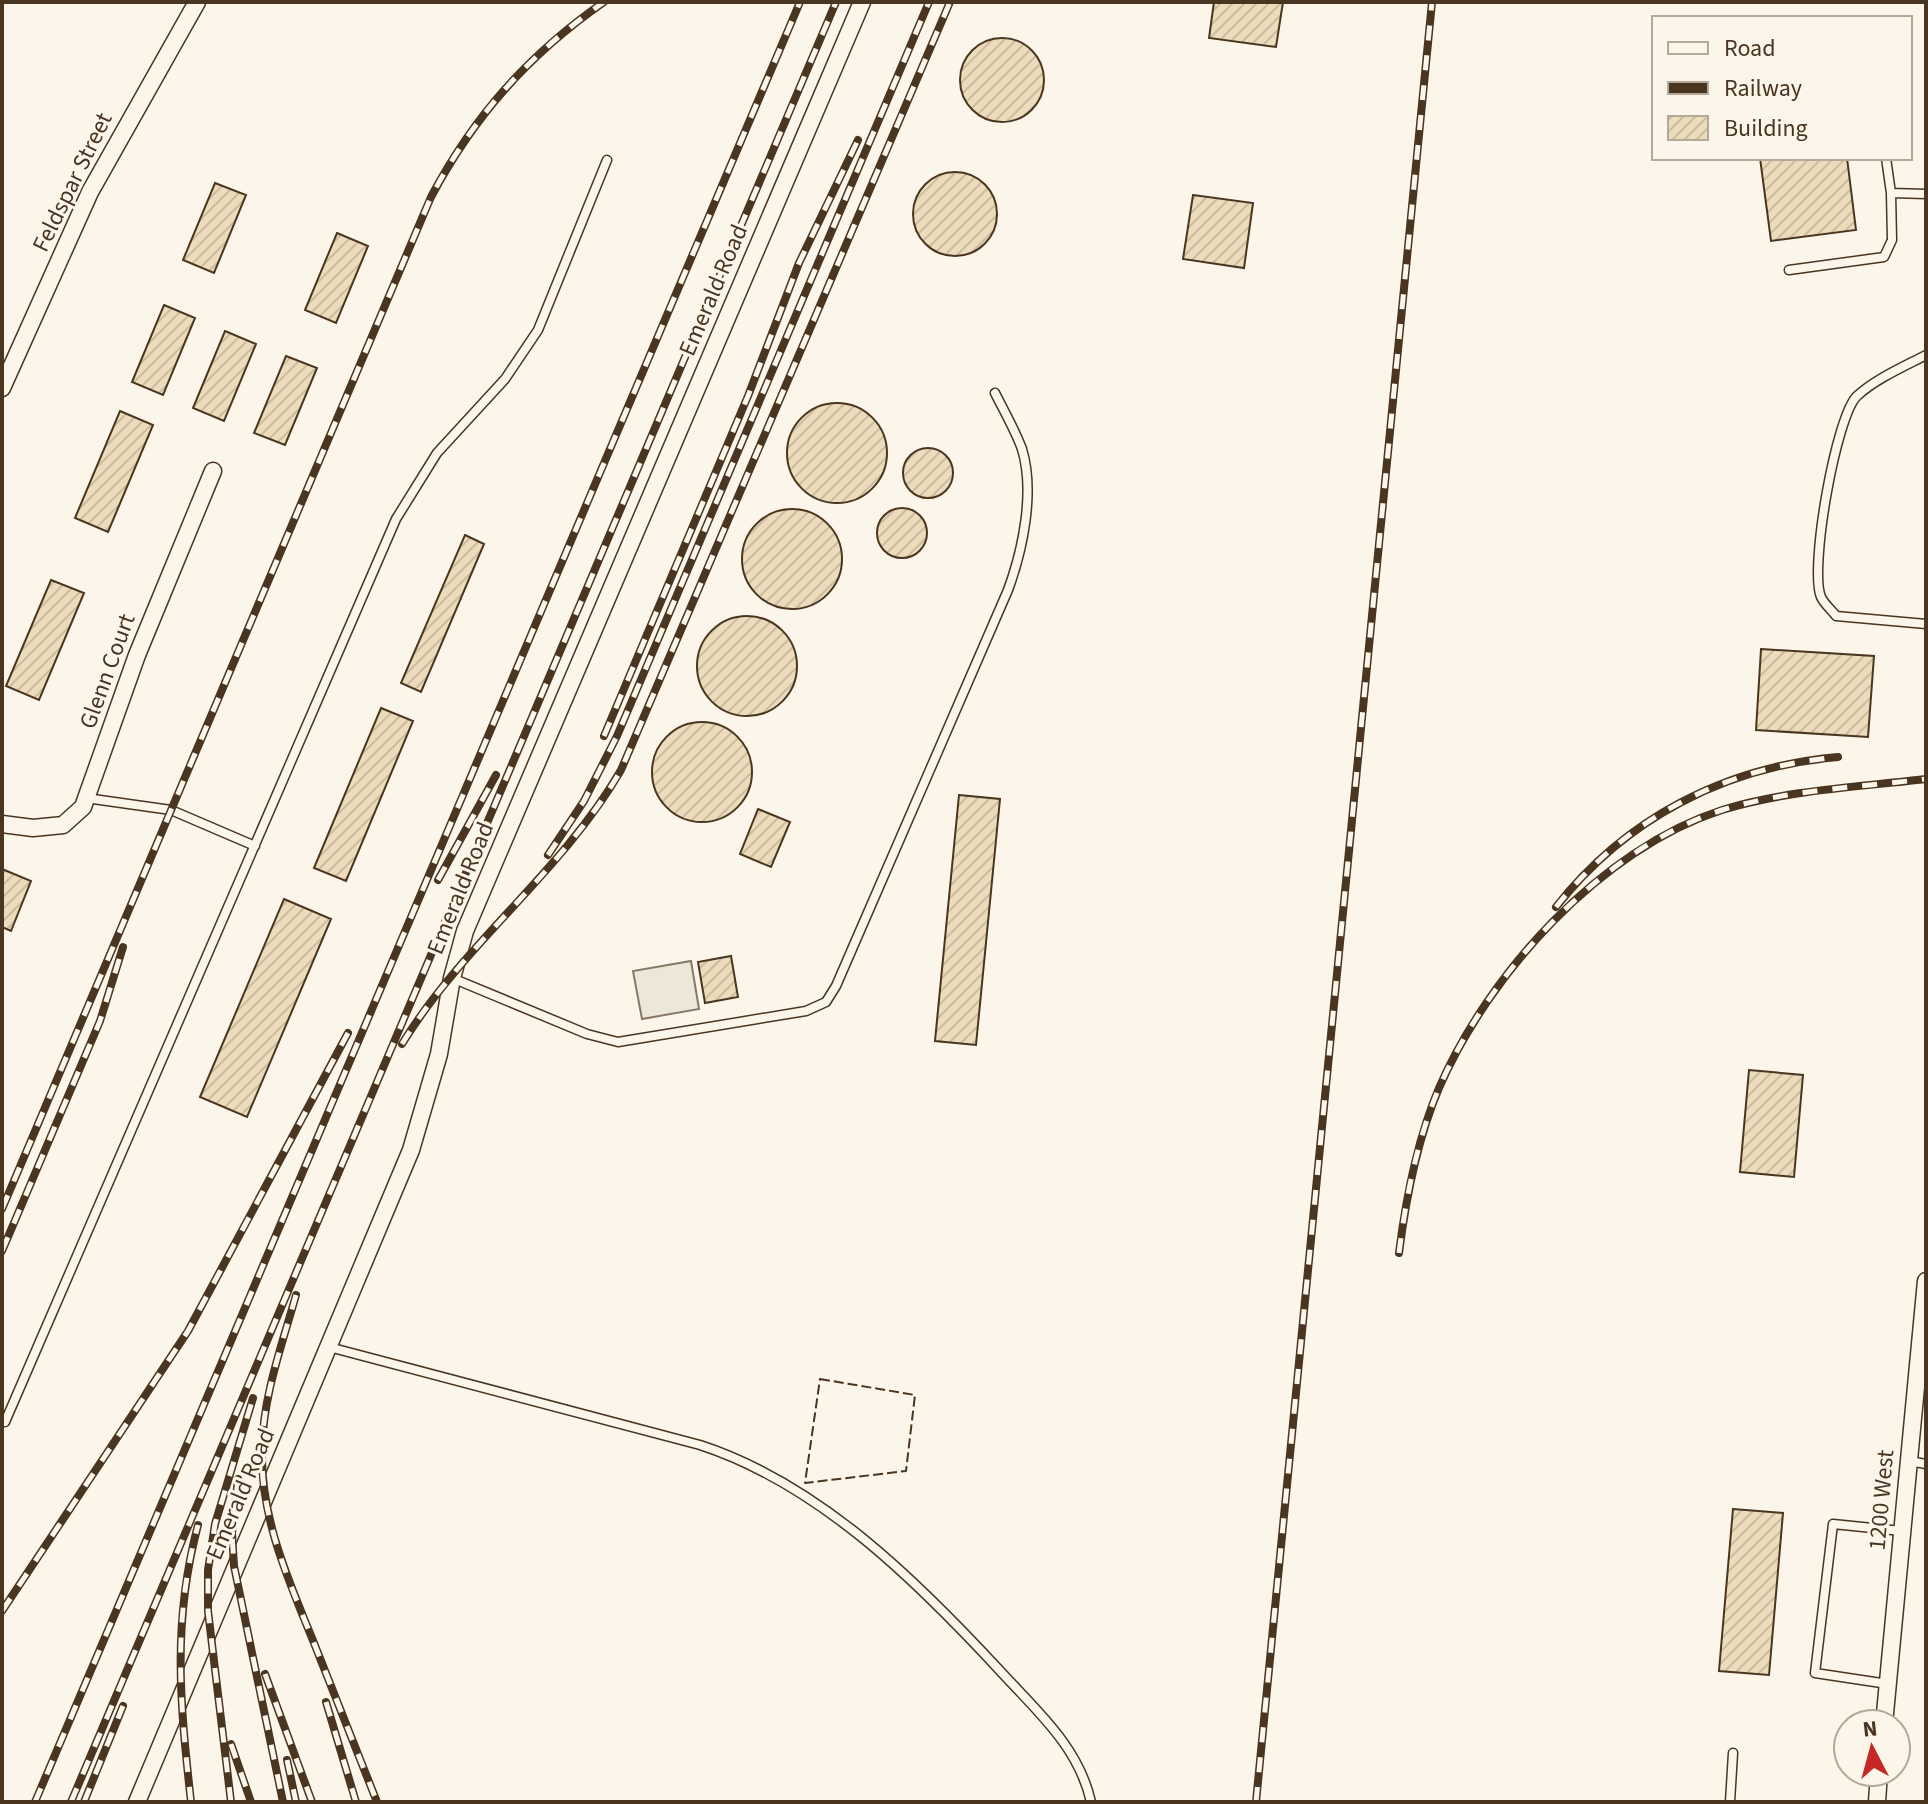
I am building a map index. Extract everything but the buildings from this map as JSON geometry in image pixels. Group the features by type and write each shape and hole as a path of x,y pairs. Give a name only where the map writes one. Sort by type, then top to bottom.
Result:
{"street":[{"name":"Feldspar Street","path":"2,388 90,192 197,2"},
{"name":"Emerald Road","path":"137,1802 420,1123 439,1054 452,978 465,931 862,2"},
{"name":"Glenn Court","path":"2,824 33,828 63,825 74,818 86,798 137,655 213,471"},
{"name":"1200 West","path":"1886,1708 1902,1531 1918,1462 1926,1281"}],"lane":[{"path":"5,1422 396,519 437,453 505,379 538,330 607,160"},
{"path":"1789,270 1884,257 1892,240 1886,160"},
{"path":"1891,193 1926,194"},
{"path":"1926,355 1856,396 1842,427 1820,526 1818,578 1821,597 1836,616 1926,624"},
{"path":"452,978 587,1034 618,1042 806,1011 826,1002 849,958 1018,559 1026,471 1020,446 995,393"},
{"path":"86,798 171,810 255,846"},
{"path":"329,1347 700,1445 773,1477 897,1567 937,1602 1060,1736 1077,1762 1091,1802"},
{"path":"1888,1684 1815,1673 1833,1524 1902,1531"},
{"path":"1730,1802 1733,1753"}],"shaded area":[{"path":"691,961 699,1009 642,1019 633,971"}],"railway":[{"path":"2,1209 431,197 465,140 505,89 551,43 604,2"},
{"path":"35,1802 800,2"},
{"path":"71,1802 836,2"},
{"path":"548,855 584,801 617,736 929,2"},
{"path":"402,1044 454,973 570,842 621,770 950,2"},
{"path":"1256,1802 1432,2"},
{"path":"604,736 748,396 799,263 858,140"},
{"path":"1556,907 1614,847 1681,802 1756,772 1838,757"},
{"path":"438,880 496,775"},
{"path":"1399,1253 1409,1190 1424,1128 1439,1088 1461,1045 1487,1002 1519,960 1554,920 1592,885 1677,828 1722,810 1797,794 1926,779"},
{"path":"2,1251 100,1021 123,947"},
{"path":"2,1611 188,1331 348,1033"},
{"path":"296,1295 274,1371 263,1429 266,1500 286,1573 377,1802"},
{"path":"231,1802 208,1611 208,1570 215,1524 253,1398"},
{"path":"238,1479 232,1533 234,1566 283,1802"},
{"path":"191,1802 182,1697 181,1630 184,1596 198,1525"},
{"path":"265,1674 312,1802"},
{"path":"326,1702 356,1802"},
{"path":"84,1802 123,1706"},
{"path":"231,1744 251,1802"},
{"path":"287,1760 296,1802"}],"fence":[{"path":"820,1379 915,1395 906,1471 805,1483 820,1379"}]}
